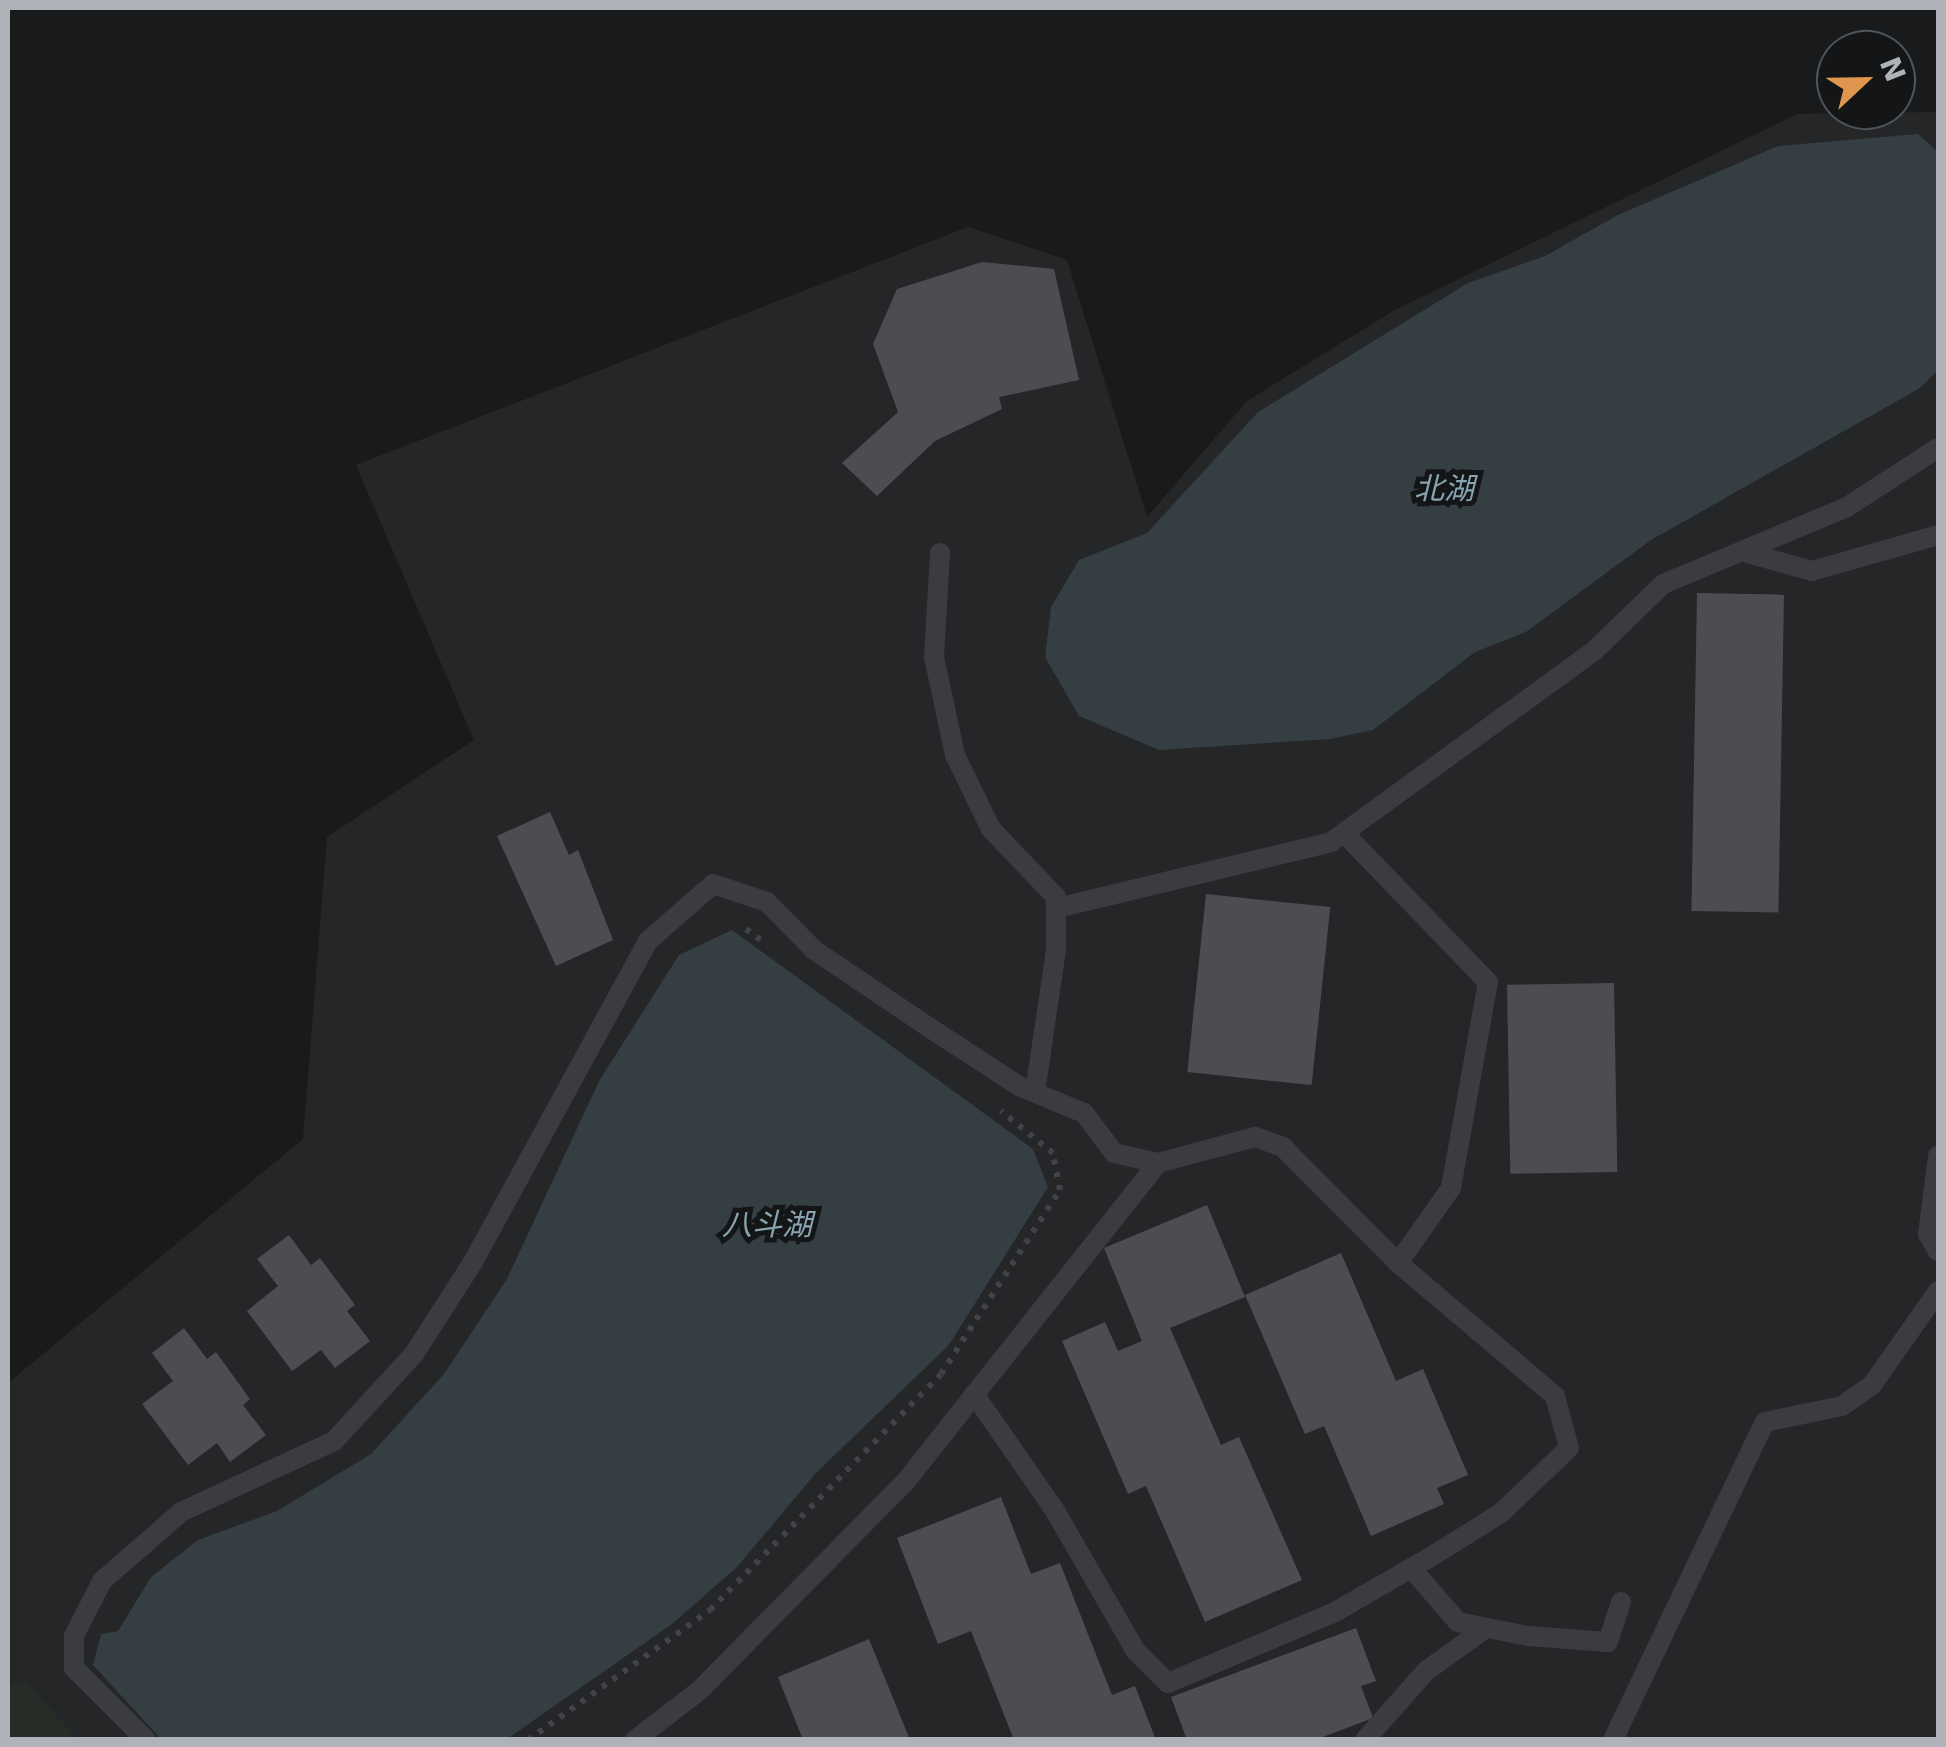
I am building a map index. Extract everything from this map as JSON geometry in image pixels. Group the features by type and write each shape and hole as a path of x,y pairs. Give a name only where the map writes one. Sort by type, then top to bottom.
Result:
{"lane":[{"path":"1056,908 1331,842 1595,650 1662,584 1748,553 1846,507 1938,448"},
{"path":"1748,553 1812,571 1938,535"},
{"path":"940,553 934,657 955,755 991,829 1056,897 1036,1092"},
{"path":"1344,833 1488,982 1451,1188 1398,1263"},
{"path":"146,1740 74,1668 74,1636 102,1581 180,1512 334,1441 414,1354 472,1262 648,941 712,884 767,902 814,950 1036,1092 1084,1113 1114,1152 1158,1163 1255,1137 1283,1147 1398,1263 1555,1396 1569,1448 1502,1513 1411,1568 1335,1612 1168,1683 1135,1650 1054,1509 974,1394"},
{"path":"1938,1156 1928,1234 1938,1250"},
{"path":"635,1740 700,1690 906,1482 1158,1163"},
{"path":"1613,1740 1765,1422 1842,1406 1872,1385 1938,1290"},
{"path":"1411,1568 1458,1622 1486,1628 1608,1642 1621,1602"},
{"path":"1365,1740 1426,1670 1486,1628"}],"path":[{"path":"746,929 782,957"},
{"path":"528,1740 710,1610 941,1374 1060,1190 1054,1153 989,1103"}],"shaded area":[{"path":"1916,112 1938,112 1938,1739 8,1740 8,1383 303,1139 327,837 474,740 356,465 968,227 1067,260 1147,517 1247,401 1395,310 1797,114 1816,114 1816,130 1916,130"},
{"path":"24,1681 78,1739 8,1739 8,1684"}],"water":[{"name":"北湖","path":"1918,134 1938,152 1938,370 1920,388 1651,540 1526,632 1475,652 1373,730 1330,739 1159,750 1079,716 1045,657 1051,607 1079,560 1147,533 1258,412 1468,283 1545,256 1618,215 1778,146"},
{"name":"八斗湖","path":"732,930 1033,1149 1048,1187 949,1345 816,1473 736,1568 672,1624 507,1739 161,1739 93,1665 101,1634 118,1631 151,1577 198,1540 277,1511 371,1454 444,1374 507,1279 599,1081 679,955"}],"building":[{"path":"982,262 1054,269 1079,380 999,397 1002,409 935,441 877,496 842,463 898,412 873,344 897,289"},
{"path":"1697,593 1784,595 1778,912 1691,911"},
{"path":"550,812 569,855 578,850 613,940 556,966 497,836"},
{"path":"1206,894 1330,907 1312,1085 1187,1072"},
{"path":"1614,983 1617,1172 1510,1174 1507,985"},
{"path":"1207,1205 1245,1297 1170,1328 1221,1445 1239,1437 1302,1580 1205,1622 1146,1486 1128,1494 1062,1341 1105,1322 1118,1351 1142,1341 1104,1248"},
{"path":"289,1235 311,1265 320,1258 355,1305 347,1311 370,1341 335,1368 321,1350 292,1371 247,1311 278,1286 257,1259"},
{"path":"1341,1253 1396,1381 1423,1369 1468,1475 1437,1488 1444,1504 1371,1536 1324,1426 1305,1434 1245,1295"},
{"path":"184,1328 207,1359 216,1352 250,1399 243,1405 266,1435 230,1462 217,1443 188,1465 142,1404 173,1381 152,1353"},
{"path":"1001,1497 1031,1574 1060,1563 1112,1695 1135,1686 1156,1740 1014,1740 971,1631 938,1644 897,1538"},
{"path":"1356,1628 1376,1681 1361,1686 1373,1718 1315,1740 1187,1740 1171,1697"},
{"path":"869,1639 910,1740 803,1740 778,1677"}]}
